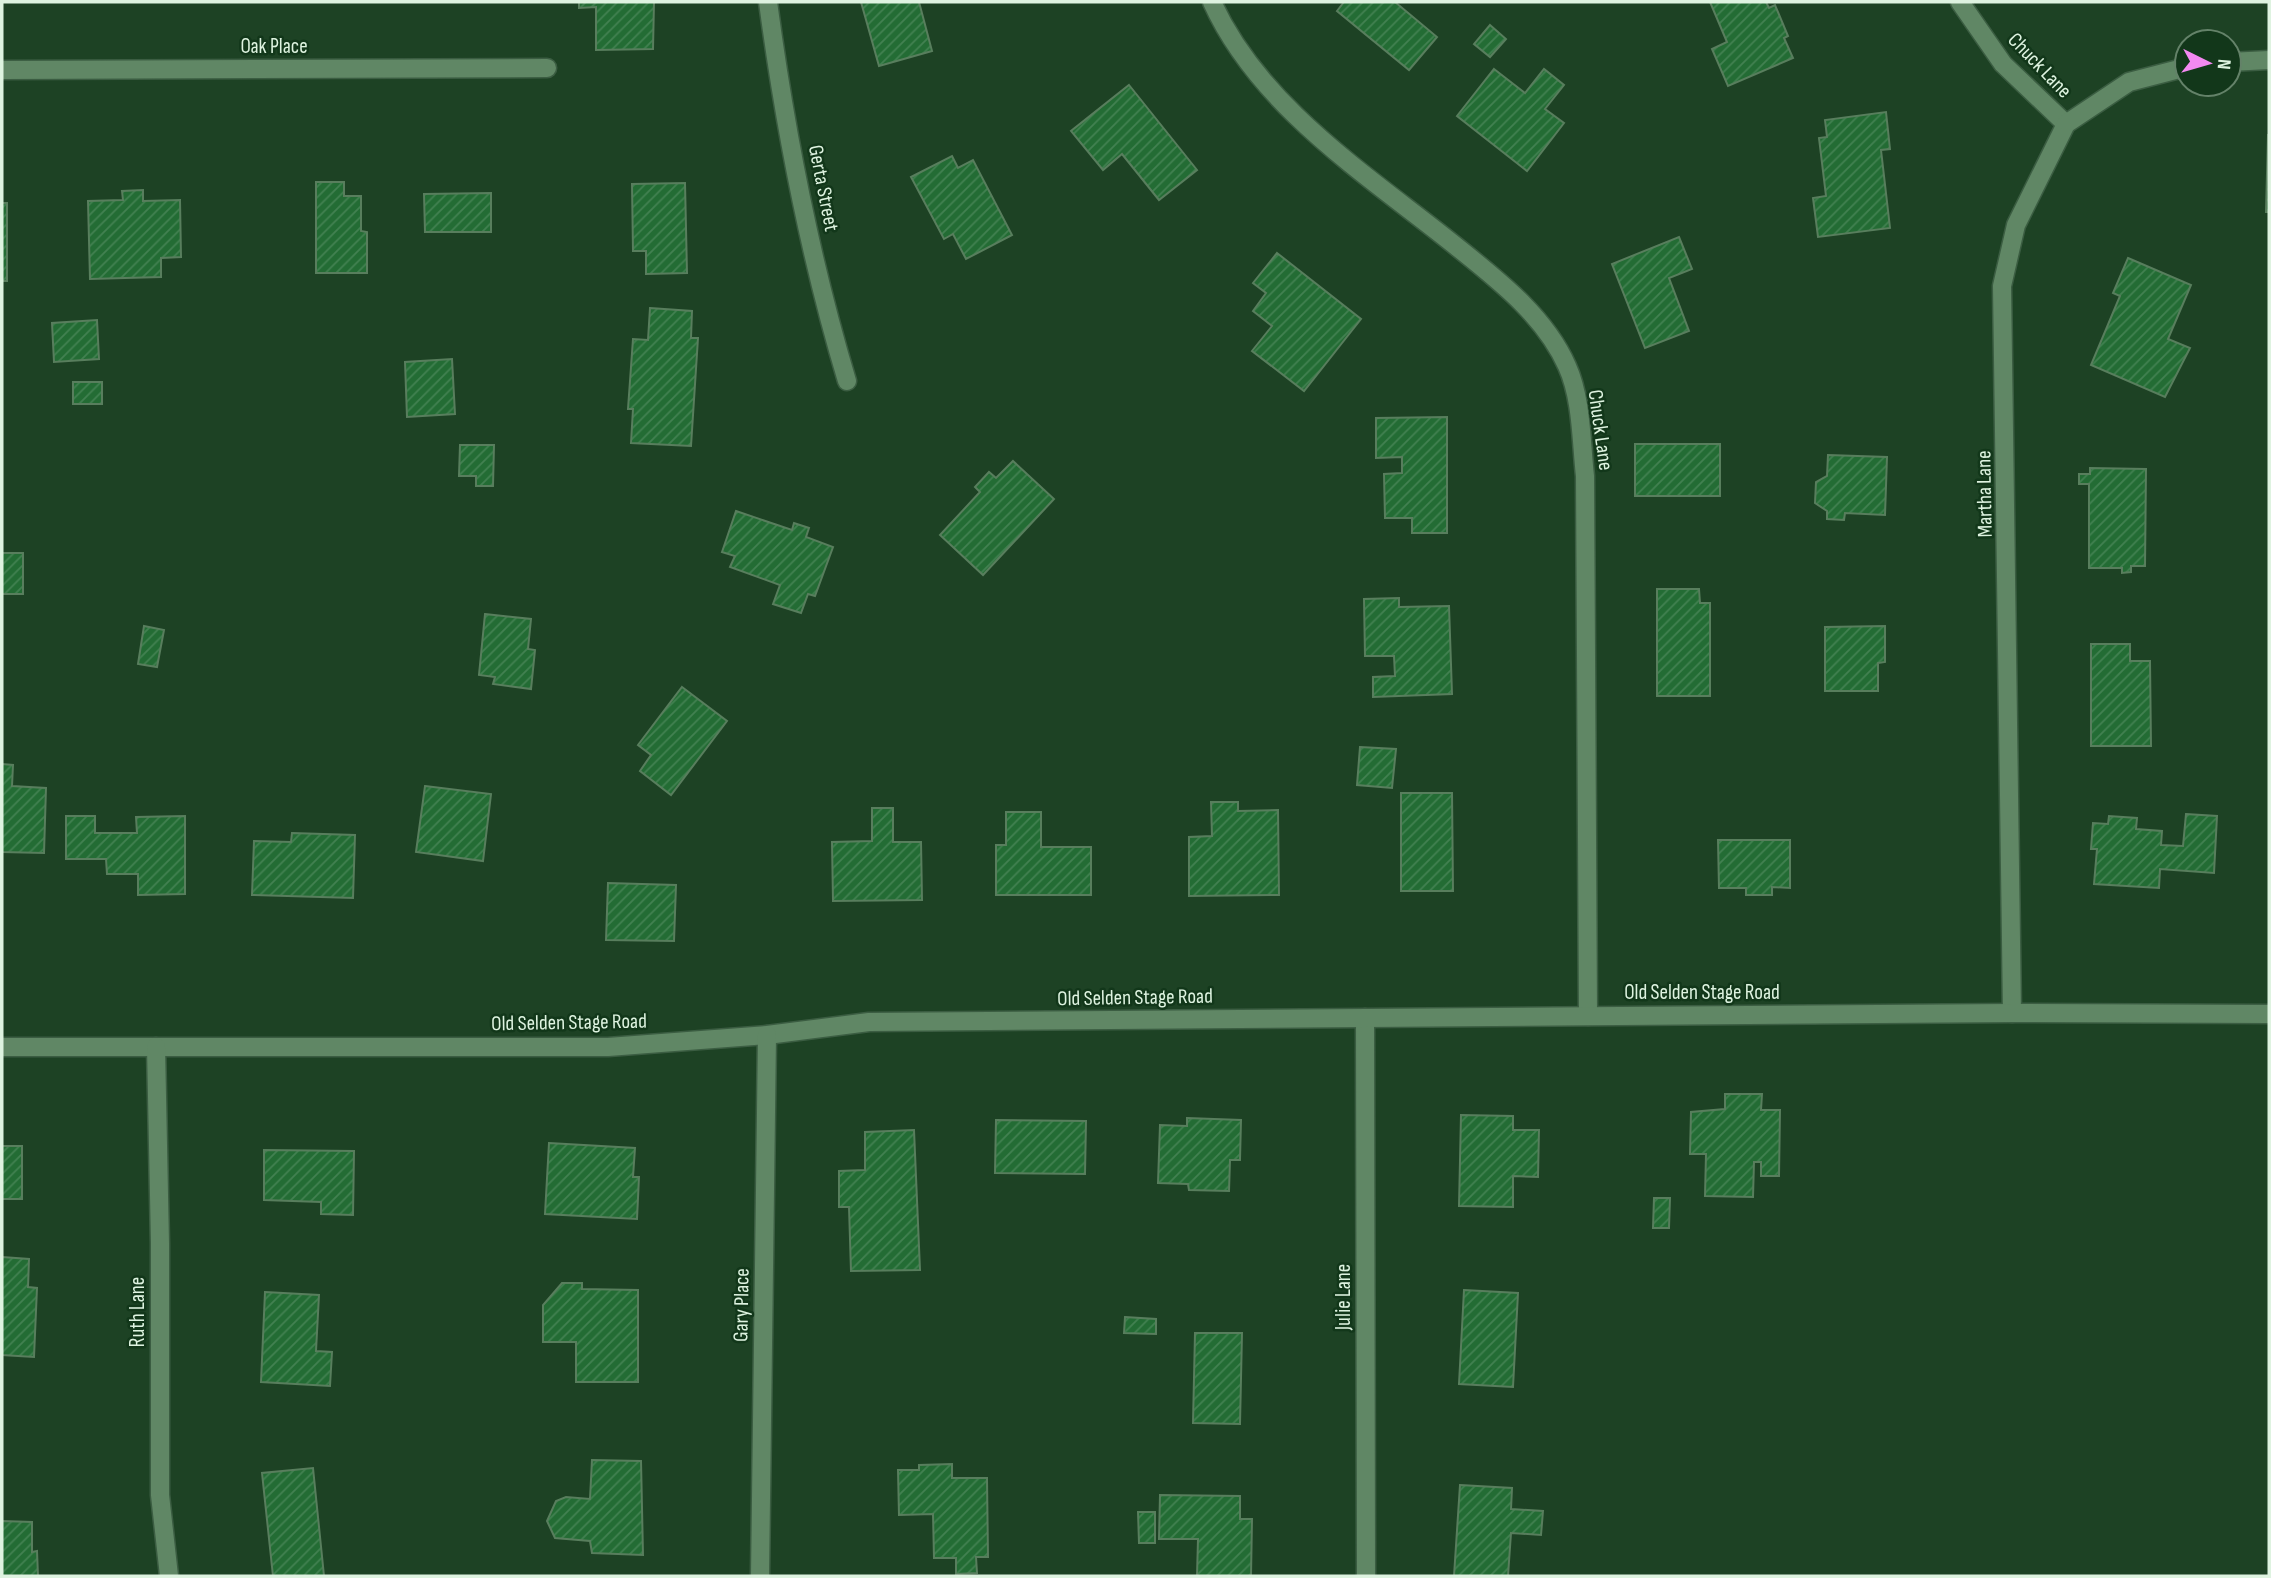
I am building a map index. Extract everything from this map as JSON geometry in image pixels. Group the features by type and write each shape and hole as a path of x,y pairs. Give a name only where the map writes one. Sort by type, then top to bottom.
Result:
{"street":[{"name":"Gerta Street","path":"768,2 777,74 824,306 847,381"},
{"name":"Chuck Lane","path":"1212,2 1254,71 1317,135 1521,302 1554,342 1568,369 1577,405 1585,476 1588,1016"},
{"name":"Chuck Lane","path":"1960,2 2003,64 2066,124"},
{"path":"2243,61 2269,60"},
{"name":"Oak Place","path":"2,70 547,68"},
{"name":"Martha Lane","path":"2012,1013 2003,286 2016,225 2066,124 2129,82 2173,71"},
{"name":"Old Selden Stage Road","path":"2,1047 608,1046 767,1035 869,1022 2012,1013 2269,1014"},
{"name":"Julie Lane","path":"1365,1018 1366,1576"},
{"name":"Gary Place","path":"760,1576 767,1035"},
{"name":"Ruth Lane","path":"156,1047 160,1244 160,1495 169,1576"}],"building":[{"path":"579,2 654,2 653,49 596,50 596,7 579,8"},
{"path":"861,2 919,2 932,51 879,66"},
{"path":"1344,2 1395,2 1437,37 1409,70 1337,11"},
{"path":"1710,2 1766,2 1769,8 1775,5 1788,36 1784,38 1793,58 1728,86 1712,49 1727,42"},
{"path":"1490,25 1506,39 1490,57 1474,44"},
{"path":"1494,69 1525,93 1544,69 1564,85 1545,109 1564,123 1527,171 1457,116"},
{"path":"1129,85 1197,170 1159,200 1122,154 1103,170 1071,131"},
{"path":"1886,112 1890,149 1881,150 1890,228 1818,237 1813,198 1826,196 1819,138 1827,137 1825,120"},
{"path":"2268,135 2269,212 2266,212"},
{"path":"952,156 958,168 973,160 1012,235 966,259 953,234 944,239 911,177"},
{"path":"316,182 344,182 344,196 361,196 361,231 367,232 367,273 316,273"},
{"path":"685,183 687,273 646,274 646,251 633,251 632,184"},
{"path":"143,190 143,201 180,200 181,257 161,258 161,277 90,279 88,201 123,200 122,191"},
{"path":"491,193 491,232 425,232 424,194"},
{"path":"2,203 7,203 7,281 2,281"},
{"path":"1679,237 1692,269 1669,278 1689,331 1645,348 1612,264"},
{"path":"1277,253 1361,319 1304,391 1252,351 1272,326 1253,311 1266,293 1253,283"},
{"path":"2128,258 2191,285 2168,339 2190,348 2165,397 2091,365 2120,296 2113,293"},
{"path":"650,308 692,311 691,338 698,338 691,446 631,443 633,409 628,409 633,339 648,340"},
{"path":"97,320 99,359 54,362 52,323"},
{"path":"452,359 455,414 407,417 405,362"},
{"path":"73,382 102,382 102,404 73,404"},
{"path":"1447,417 1447,533 1412,533 1412,518 1385,518 1384,474 1402,473 1402,457 1376,458 1376,418"},
{"path":"1635,444 1720,444 1720,496 1635,496"},
{"path":"460,445 494,445 493,486 476,486 476,476 459,476"},
{"path":"1828,455 1887,457 1885,515 1845,513 1844,520 1827,519 1827,511 1815,503 1816,482 1827,476"},
{"path":"1013,461 1054,499 983,575 940,535 980,492 975,487 989,472 996,478"},
{"path":"2090,468 2146,469 2145,566 2131,566 2131,572 2122,573 2122,568 2089,568 2089,484 2079,484 2079,474 2090,474"},
{"path":"736,511 792,530 794,523 809,528 806,537 833,547 815,596 808,594 801,613 773,604 780,585 730,567 735,556 722,552"},
{"path":"2,553 23,553 23,594 2,594"},
{"path":"1657,589 1699,589 1700,603 1710,603 1710,696 1657,696"},
{"path":"1399,598 1399,607 1449,606 1452,694 1373,697 1373,677 1395,676 1394,656 1365,656 1364,599"},
{"path":"485,614 531,619 528,649 535,650 531,689 493,684 495,677 479,675"},
{"path":"144,626 164,630 157,667 138,664"},
{"path":"1885,626 1885,662 1878,663 1878,691 1825,691 1825,627"},
{"path":"2091,644 2130,644 2130,661 2150,661 2151,746 2091,746"},
{"path":"682,687 727,721 671,795 640,771 651,755 638,745"},
{"path":"1360,747 1396,749 1392,788 1357,785"},
{"path":"2,764 13,765 12,786 46,788 44,853 2,852"},
{"path":"425,786 491,794 483,861 416,852"},
{"path":"1401,793 1452,793 1453,891 1401,891"},
{"path":"1211,802 1238,802 1238,811 1278,810 1279,895 1189,896 1189,837 1212,836"},
{"path":"872,808 893,808 893,842 921,842 922,900 833,901 832,842 872,841"},
{"path":"1006,812 1041,812 1041,847 1091,847 1091,895 996,895 996,845 1006,845"},
{"path":"2186,814 2217,816 2214,873 2160,869 2159,888 2094,884 2097,849 2091,849 2093,823 2108,824 2109,816 2137,818 2136,829 2162,831 2161,845 2183,846"},
{"path":"66,816 95,816 95,833 137,833 136,817 185,816 185,894 138,895 138,874 107,874 106,859 66,859"},
{"path":"292,833 355,835 353,898 252,895 254,841 291,842"},
{"path":"1718,840 1790,840 1790,888 1772,887 1772,895 1746,895 1746,888 1719,888"},
{"path":"608,883 676,885 674,941 606,940"},
{"path":"1725,1094 1762,1094 1761,1110 1780,1110 1779,1176 1761,1176 1761,1162 1754,1162 1753,1197 1705,1196 1706,1154 1690,1154 1691,1112 1725,1109"},
{"path":"1461,1115 1513,1116 1513,1130 1539,1130 1538,1177 1513,1176 1513,1207 1459,1206"},
{"path":"1187,1118 1241,1120 1240,1160 1230,1160 1229,1191 1189,1190 1188,1184 1158,1183 1160,1125 1187,1126"},
{"path":"996,1120 1086,1121 1085,1174 995,1173"},
{"path":"914,1130 920,1270 851,1271 849,1207 839,1207 839,1171 865,1170 865,1132"},
{"path":"549,1143 635,1148 633,1177 639,1177 637,1219 545,1214"},
{"path":"2,1146 22,1146 22,1199 2,1199"},
{"path":"264,1150 354,1151 353,1215 321,1214 321,1202 264,1200"},
{"path":"1654,1198 1670,1198 1669,1228 1653,1228"},
{"path":"2,1257 29,1259 28,1287 37,1288 34,1357 2,1355"},
{"path":"562,1283 582,1283 582,1289 638,1290 638,1382 576,1382 576,1342 543,1342 543,1305"},
{"path":"1464,1290 1518,1293 1513,1387 1459,1384"},
{"path":"265,1292 319,1295 316,1351 332,1352 330,1386 261,1382"},
{"path":"1125,1317 1156,1319 1156,1334 1124,1333"},
{"path":"1195,1333 1242,1333 1240,1424 1193,1423"},
{"path":"592,1460 641,1461 643,1555 592,1553 590,1541 555,1538 547,1521 556,1501 566,1497 590,1499"},
{"path":"952,1464 952,1478 987,1478 988,1557 976,1557 977,1573 956,1574 956,1558 934,1558 933,1514 899,1515 898,1470 919,1470 919,1465"},
{"path":"313,1468 324,1576 273,1576 262,1473"},
{"path":"1460,1485 1512,1488 1511,1509 1543,1511 1541,1535 1511,1533 1508,1576 1454,1576"},
{"path":"1160,1495 1240,1496 1240,1519 1252,1519 1251,1576 1197,1576 1198,1539 1159,1539"},
{"path":"1138,1512 1155,1512 1155,1543 1139,1543"},
{"path":"2,1521 32,1522 32,1552 37,1551 38,1576 2,1576"}]}
